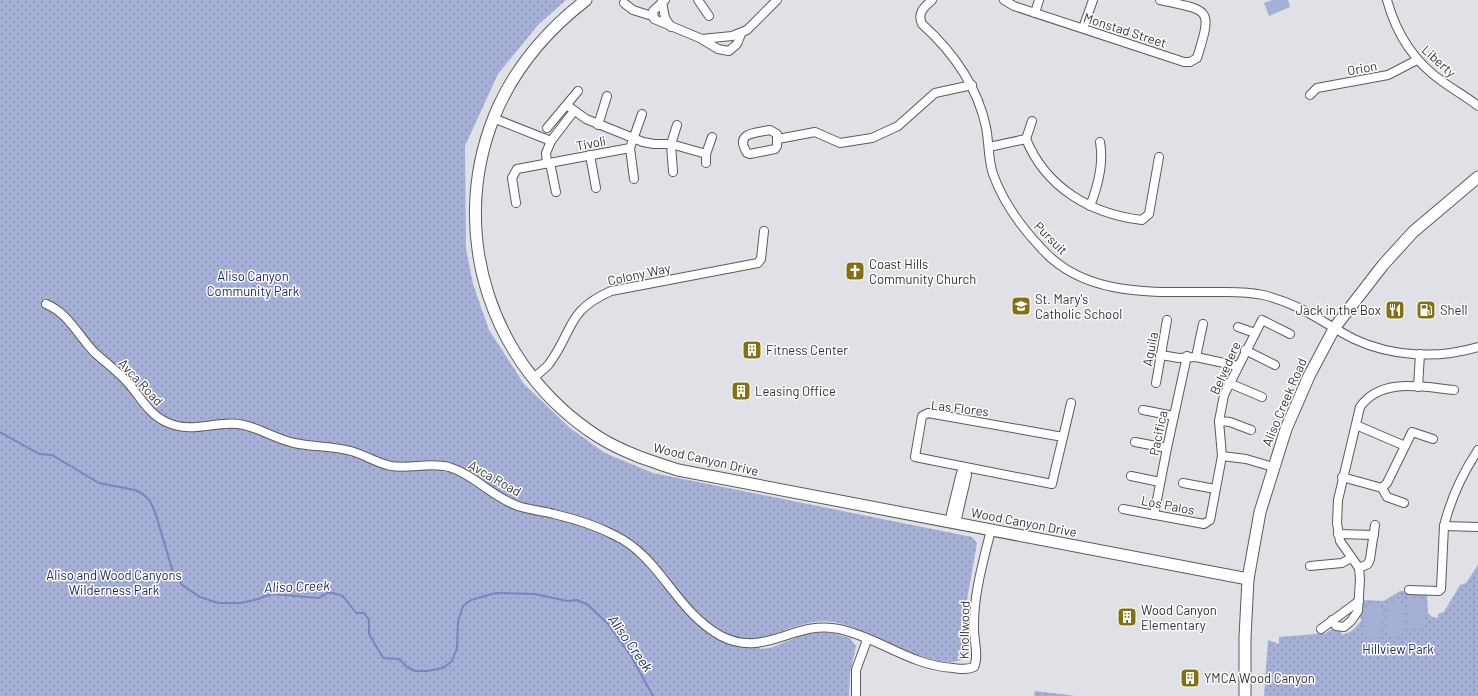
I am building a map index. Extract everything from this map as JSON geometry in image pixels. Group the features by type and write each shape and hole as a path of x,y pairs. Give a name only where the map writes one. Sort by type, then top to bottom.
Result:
{"main road":[{"name":"Wood Canyon Drive","path":"586,0 569,14 533,51 516,74 493,118 482,158 478,183 475,230 478,260 484,283 495,313 507,339 533,378 555,402 577,421 598,436 643,459 678,470 1248,579"},
{"name":"Aliso Creek Road","path":"1245,696 1245,636 1248,579 1260,512 1272,467 1309,376 1335,328 1383,265 1403,242 1430,216 1478,178"}],"street":[{"path":"698,0 709,16"},
{"path":"702,39 741,34 747,30 777,0"},
{"name":"Pursuit","path":"932,0 920,12 922,24 958,62 972,85 981,109 989,147 992,172 1008,206 1043,251 1063,267 1085,279 1109,287 1136,291 1239,292 1285,301 1354,338 1372,346 1390,351 1420,354 1444,354 1478,347"},
{"name":"Monstad Street","path":"1004,0 1035,13 1184,62 1194,60 1197,58 1206,28 1206,16 1199,10 1160,0"},
{"path":"1035,13 1039,0"},
{"path":"1083,28 1093,0"},
{"name":"Liberty","path":"1387,0 1404,40 1417,60 1441,81 1478,106"},
{"path":"652,16 656,8 664,1"},
{"path":"664,1 665,18 671,27"},
{"path":"624,3 637,12 652,16 658,22 702,39 718,49 729,51 737,44 741,34"},
{"name":"Orion","path":"1310,95 1317,88 1388,75 1417,60"},
{"path":"778,139 815,132 840,143 872,138 898,126 935,93 972,85"},
{"path":"547,128 571,108 578,91"},
{"path":"598,125 607,96"},
{"name":"Tivoli","path":"549,163 546,153 550,141 571,108 598,125 634,138 654,144 671,144 706,154"},
{"path":"634,179 630,148 642,114"},
{"path":"493,118 550,141"},
{"path":"1032,122 1026,139 1040,166 1050,179 1090,206 1112,216 1142,220 1149,214 1159,157"},
{"path":"673,172 671,144 677,125"},
{"path":"706,163 706,154 712,137"},
{"path":"989,147 1026,139"},
{"path":"1090,206 1100,176 1102,152 1100,142"},
{"name":"Tivoli","path":"516,203 512,178 517,169 630,148"},
{"path":"590,155 596,188"},
{"path":"549,163 556,192"},
{"name":"Colony Way","path":"533,378 548,366 576,315 594,299 611,291 758,263 761,259 764,231"},
{"name":"Avca Road","path":"46,304 62,312 92,350 128,383 152,413 166,422 190,428 229,423 242,425 285,441 308,446 349,451 382,464 399,466 434,464 460,471 506,501 532,510 584,522 601,528 630,544 654,565 672,592 686,608 718,634 735,641 768,642 801,630 825,627 841,629 867,640"},
{"name":"Aguila","path":"1156,383 1167,320"},
{"name":"Belvedere","path":"1207,523 1210,520 1222,456 1219,421 1224,395 1254,333 1262,320 1290,334"},
{"path":"1196,357 1203,324"},
{"path":"1238,327 1254,333"},
{"path":"1246,350 1275,365"},
{"path":"1418,386 1420,354"},
{"path":"1161,355 1179,358 1187,356 1196,357 1238,366"},
{"name":"Pacifica","path":"1154,515 1187,356"},
{"path":"1230,383 1262,397"},
{"path":"1332,620 1336,626 1344,627 1355,617 1359,601 1359,568 1344,548 1338,534 1338,500 1342,476 1360,407 1366,398 1376,391 1408,386 1454,390"},
{"name":"Las Flores","path":"1063,437 928,414 922,416 914,457 1052,484 1071,403"},
{"path":"1143,410 1174,416"},
{"path":"1219,421 1230,422 1251,430"},
{"path":"1356,425 1405,446"},
{"path":"1382,488 1387,483 1412,432 1433,439"},
{"path":"1135,442 1167,448"},
{"path":"1409,590 1439,591 1441,589 1444,526 1461,477 1478,450"},
{"path":"1222,456 1240,458 1272,467"},
{"path":"953,522 967,475 965,468"},
{"path":"1131,476 1160,482"},
{"path":"1342,476 1382,488 1387,497 1404,503"},
{"path":"1183,483 1215,489"},
{"name":"Los Palos","path":"1123,508 1204,524 1207,523"},
{"path":"1359,568 1368,564 1370,559 1375,525"},
{"path":"1444,526 1478,527"},
{"name":"Knollwood","path":"867,640 919,662 936,666 966,669 975,664 974,614 976,596 991,530"},
{"path":"1338,534 1374,535"},
{"path":"1310,566 1342,563 1351,558"},
{"path":"1321,629 1359,601"},
{"path":"856,696 856,670 859,657 867,640"}],"green space":[{"path":"0,0 566,0 538,25 498,74 465,146 466,249 473,284 489,330 524,384 570,428 605,453 653,473 972,537 977,543 964,621 966,657 954,662 939,661 902,649 848,626 824,621 796,626 760,638 760,649 770,648 805,634 829,632 850,638 856,646 850,674 849,696 0,696"},
{"path":"1272,0 1288,0 1290,7 1269,16 1264,3"},
{"name":"Hillview Park","path":"1478,565 1478,696 1264,696 1268,640 1279,644 1279,637 1316,634 1321,631 1324,634 1334,628 1341,631 1342,635 1348,633 1358,625 1362,619 1359,617 1363,600 1384,601 1400,591 1408,591 1409,594 1427,595 1428,613 1432,617 1438,618 1438,614 1444,612 1460,585 1466,583"},
{"path":"1413,598 1424,599 1426,601 1424,626 1421,629 1410,629 1408,626 1409,600"},
{"path":"1391,602 1401,603 1404,607 1403,633 1400,636 1390,636 1386,633 1387,605"},
{"path":"1369,605 1379,606 1382,609 1381,636 1378,638 1367,639 1365,635 1366,608"},
{"path":"1035,691 1076,696 1034,696"}],"waterway":[{"name":"Aliso Creek","path":"0,432 39,454 52,455 99,483 135,490 143,494 150,501 155,512 173,572 182,585 200,597 218,603 240,603 272,594 319,598 329,592 343,596 356,613 364,613 369,620 369,634 383,658 399,659 407,667 415,671 427,671 443,668 452,661 457,648 458,621 463,606 471,600 496,593 535,594 567,601 577,600 588,605 608,624 631,656 653,696"}],"place":[{"name":"Coast Hills Community Church","path":"855,271"},
{"name":"St. Mary's Catholic School","path":"1021,306"},
{"name":"Jack in the Box","path":"1395,310"},
{"name":"Shell","path":"1426,310"},
{"name":"Fitness Center","path":"752,350"},
{"name":"Leasing Office","path":"741,391"},
{"name":"Wood Canyon Elementary","path":"1127,617"},
{"name":"YMCA Wood Canyon","path":"1190,678"}],"park label":[{"name":"Aliso Canyon Community Park","path":"253,284"},
{"name":"Aliso and Wood Canyons Wilderness Park","path":"114,582"}]}
